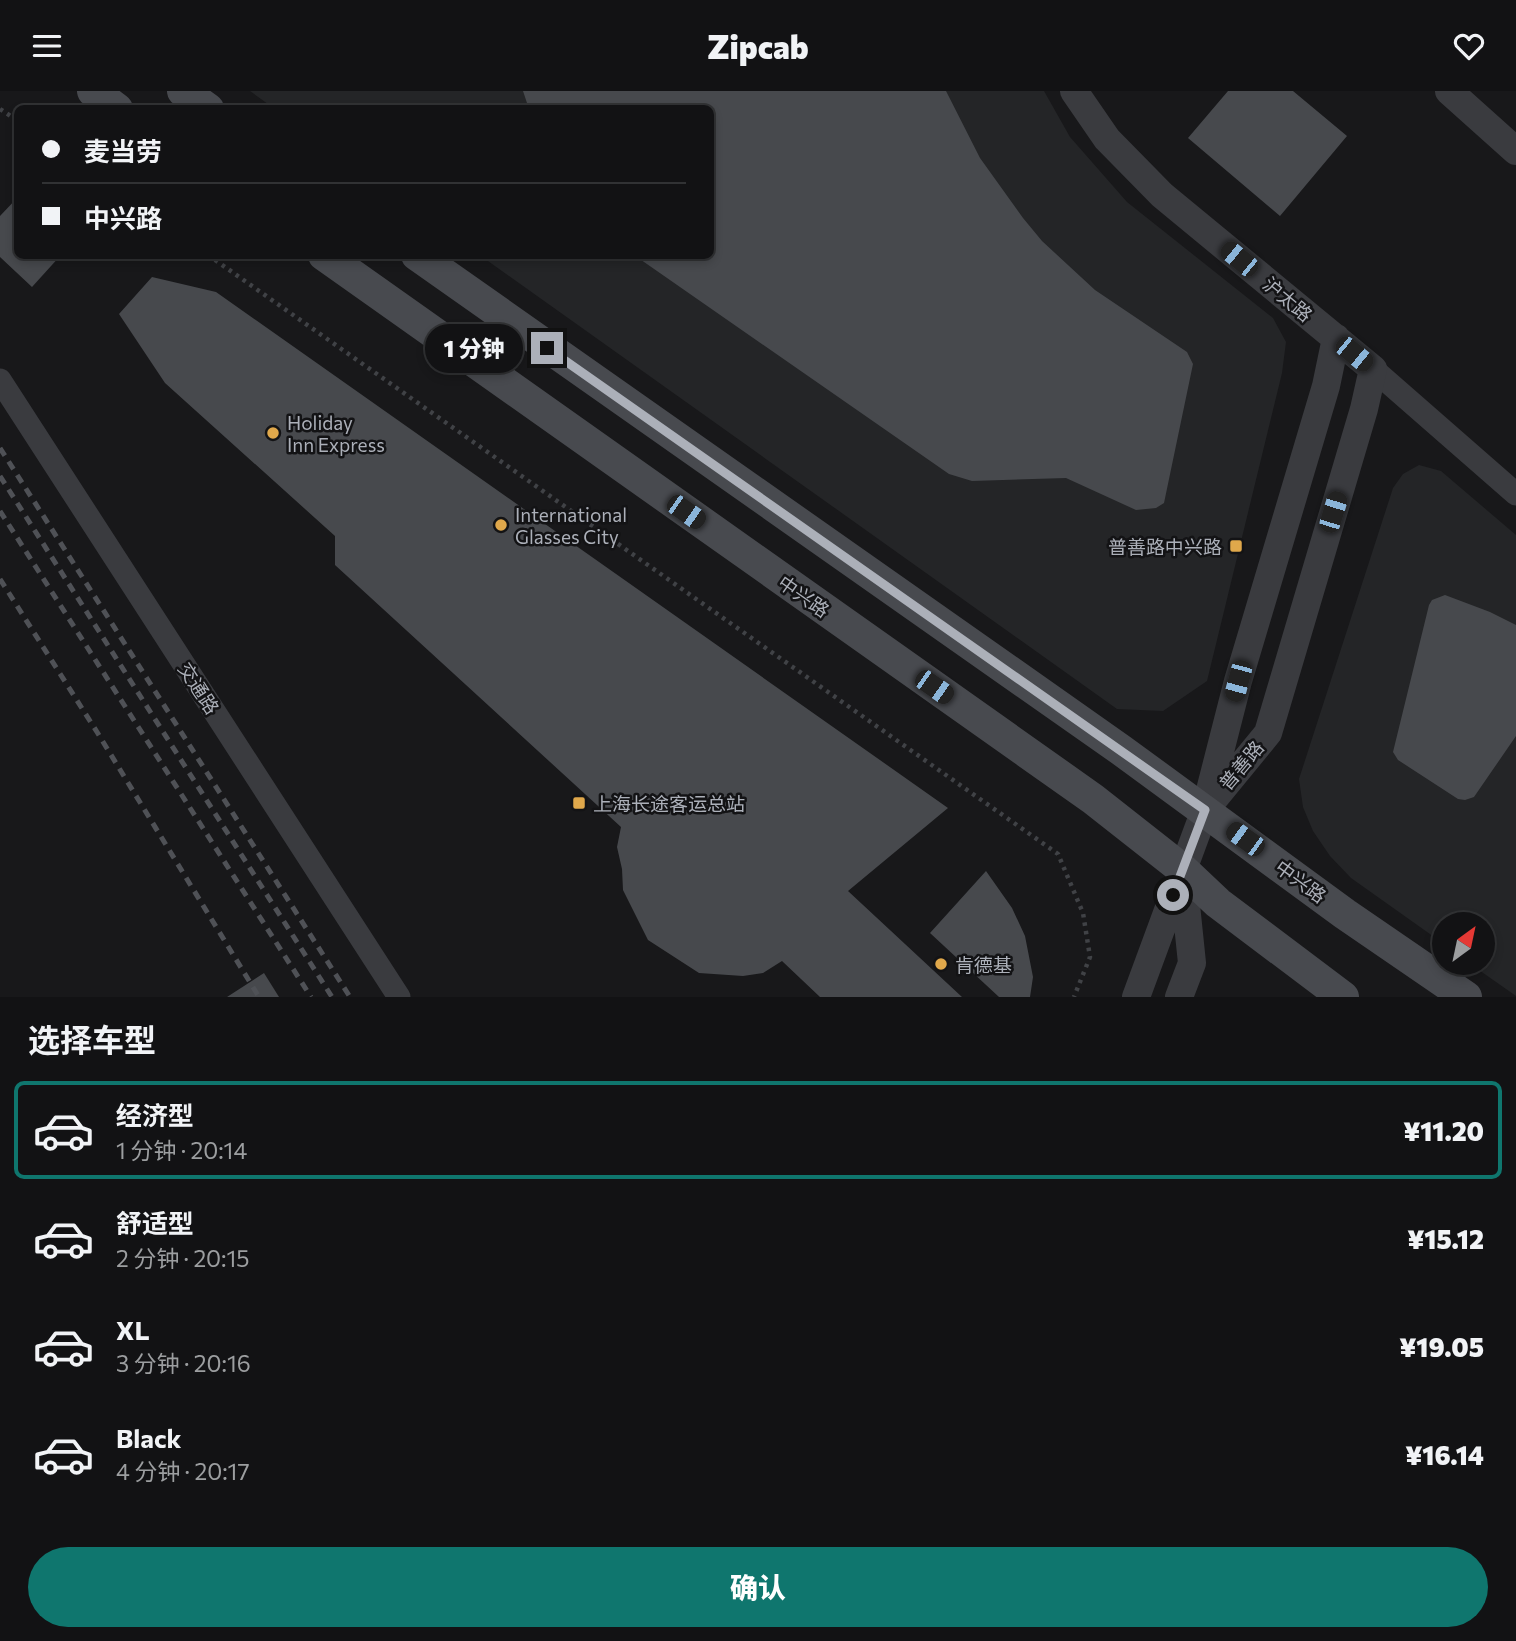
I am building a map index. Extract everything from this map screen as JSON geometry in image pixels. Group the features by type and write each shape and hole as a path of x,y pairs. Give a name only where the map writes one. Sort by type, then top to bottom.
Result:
{"main road":[{"path":"93,91 112,105"},
{"path":"183,91 202,105"},
{"name":"中兴路","path":"330,259 1093,799 1182,869 1218,903 1343,997"},
{"name":"中兴路","path":"422,259 1466,997"}],"street":[{"name":"沪太路","path":"1074,91 1107,139 1162,195 1373,369 1516,494"},
{"path":"1449,91 1516,151"},
{"name":"普善路","path":"1205,810 1238,681 1326,386 1335,338"},
{"name":"普善路","path":"1205,810 1268,733 1364,409 1373,369"},
{"name":"交通路","path":"0,380 399,997"},
{"path":"1136,997 1205,810"},
{"path":"1179,997 1192,963 1182,869"}],"path":[{"path":"214,259 1058,854 1083,913 1090,957 1074,997"}],"shaded area":[{"path":"250,91 1044,91 1070,137 1127,202 1273,318 1286,342 1282,373 1207,681 1163,711 1117,709 485,259 714,259 714,105 269,105"},
{"path":"1419,465 1441,471 1516,535 1516,996 1486,975 1495,975 1495,912 1432,912 1432,935 1351,878 1330,856 1313,831 1303,807 1299,779 1393,488 1403,474"}],"building":[{"path":"523,91 946,91 980,158 1042,241 1095,290 1187,352 1193,364 1164,503 1156,508 1136,510 1066,478 972,481 949,474 640,259 714,259 714,105 528,105"},
{"path":"1228,91 1293,91 1347,136 1280,216 1188,138"},
{"path":"14,201 14,259 57,259 32,287 0,257 0,216"},
{"path":"152,277 216,292 948,808 848,891 962,997 820,997 782,961 763,973 743,976 699,973 648,940 623,890 617,847 621,827 335,565 335,536 165,383 119,314"},
{"path":"1445,595 1516,625 1516,736 1474,797 1465,800 1458,799 1398,760 1393,752 1429,605 1432,600"},
{"path":"986,871 1012,908 1025,936 1033,977 1030,997 999,997 930,933"},
{"path":"264,973 279,997 227,997"}],"railway":[{"path":"0,448 350,997"},
{"path":"0,476 332,997"},
{"path":"0,511 311,997"},
{"path":"0,579 259,997"}],"place":[{"name":"Holiday Inn Express","path":"273,433"},
{"name":"International Glasses City","path":"501,525"},
{"name":"普善路中兴路","path":"1236,546"},
{"name":"上海长途客运总站","path":"579,803"},
{"name":"肯德基","path":"941,964"}],"route":[{"path":"547,348 1205,810 1173,895"}]}
